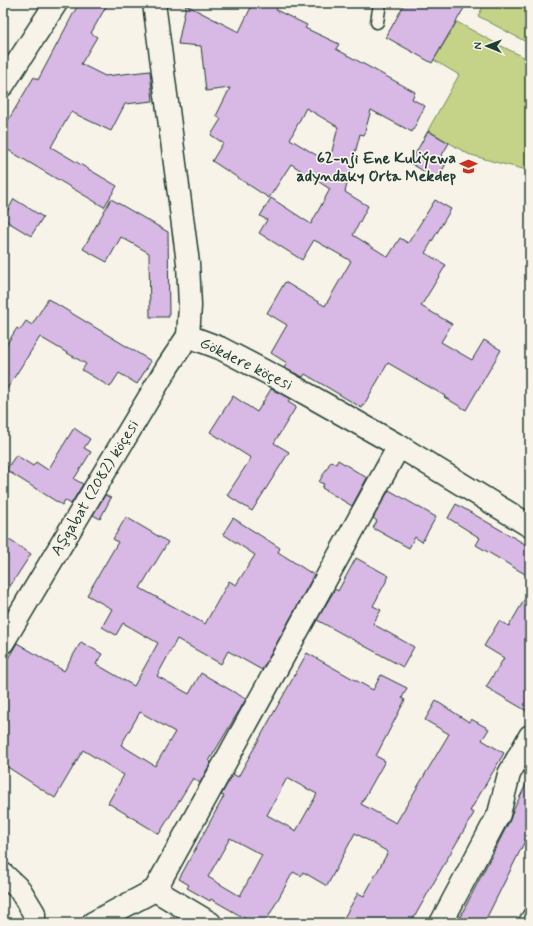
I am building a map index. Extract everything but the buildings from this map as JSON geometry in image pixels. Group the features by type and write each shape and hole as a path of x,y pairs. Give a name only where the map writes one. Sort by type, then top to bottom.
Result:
{"street":[{"path":"3,85 56,3"},
{"name":"Gökdere köçesi","path":"154,3 188,263 190,306 188,336 220,348 296,388 399,446 530,526"},
{"name":"Aşgabat (2082) köçesi","path":"3,642 164,373 188,336"},
{"path":"92,923 155,890 399,446"},
{"path":"441,923 499,814 509,774 530,736"},
{"path":"3,874 20,890 34,913 34,923"},
{"path":"155,890 210,923"}],"lane":[{"path":"377,22 380,3"},
{"path":"524,923 530,913"}],"green space":[{"path":"485,3 530,3 530,44 478,16"},
{"path":"457,22 530,60 530,156 527,170 468,154 428,130 459,75 434,60"}],"place":[{"name":"62-nji Ene Kuliýewa adyndaky Orta Mekdep","path":"469,167"}]}
